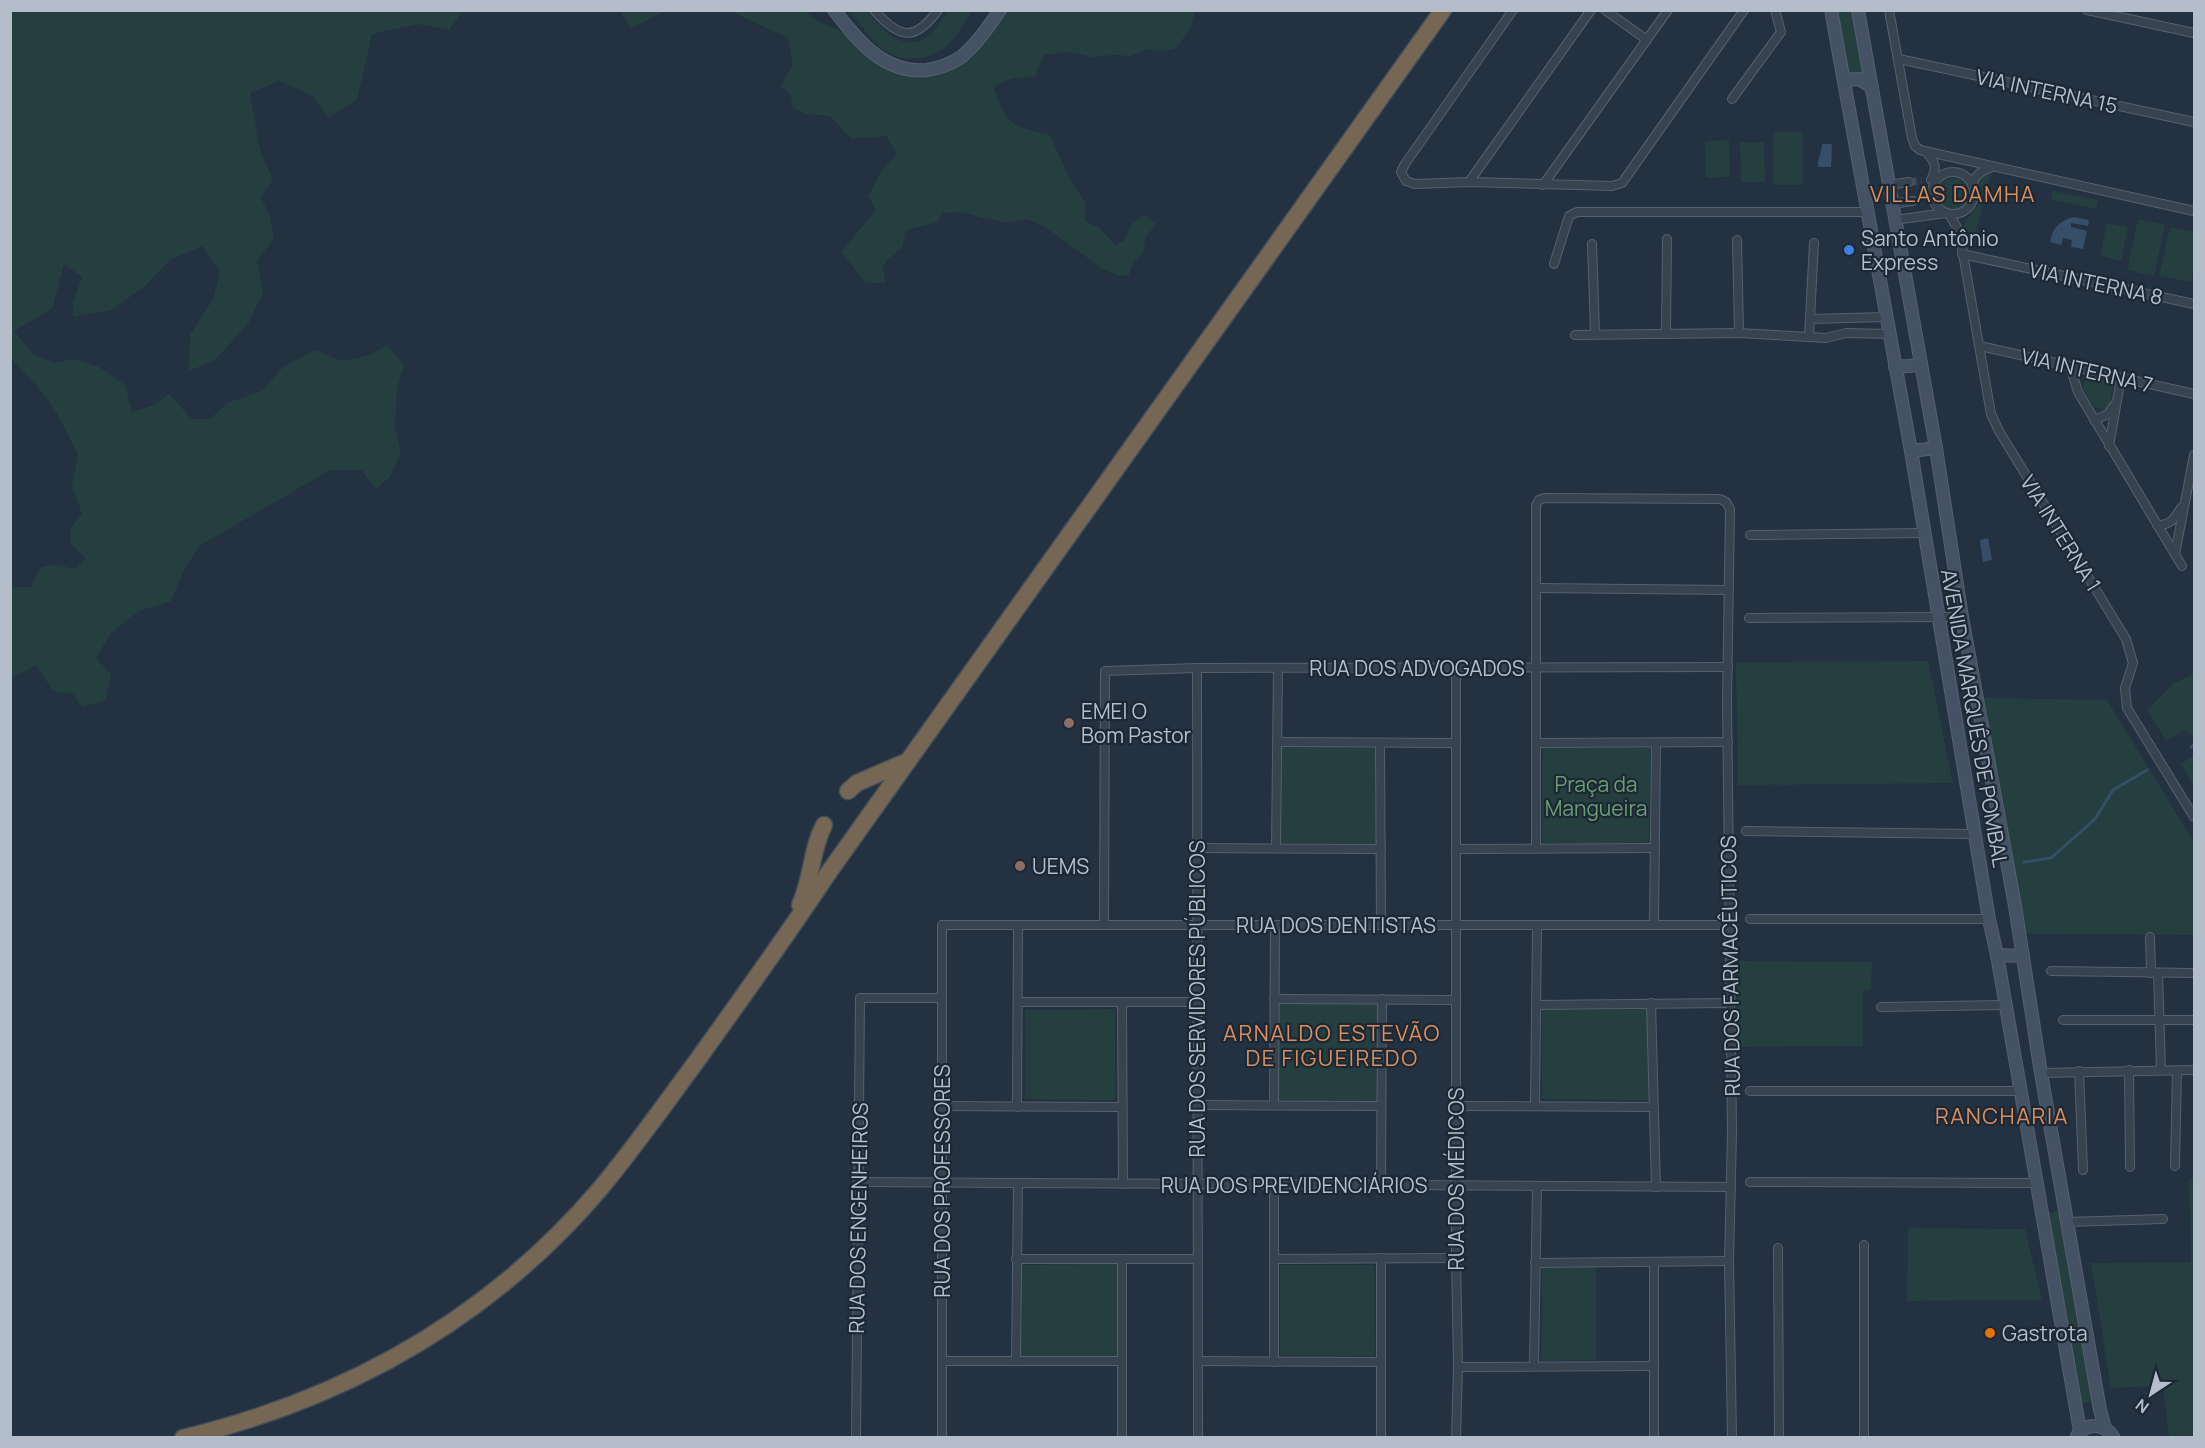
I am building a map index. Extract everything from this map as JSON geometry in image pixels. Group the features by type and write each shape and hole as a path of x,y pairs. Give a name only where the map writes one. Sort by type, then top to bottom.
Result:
{"highway":[{"path":"183,1437 258,1418 317,1396 375,1370 424,1342 496,1290 548,1245 600,1189 642,1136 786,939 908,760 1443,10"},
{"path":"848,791 857,783 908,760"},
{"path":"786,939 806,892 818,836 824,825"}],"main road":[{"path":"834,10 871,52 888,64 913,71 937,69 961,57 977,42 1000,10"},
{"name":"AVENIDA MARQUÊS DE POMBAL","path":"1831,10 1911,451 1974,834 2041,1206 2078,1434"},
{"name":"AVENIDA MARQUÊS DE POMBAL","path":"1858,10 1936,448 1962,617 2023,956 2063,1203 2100,1410 2113,1434"},
{"path":"1844,80 1859,79 1872,87"},
{"path":"1895,366 1921,365"},
{"path":"1911,451 1936,448"},
{"path":"1997,955 2023,956"},
{"path":"2041,1206 2063,1203"},
{"path":"2078,1434 2088,1426 2097,1425 2113,1434"}],"street":[{"path":"874,10 896,31 910,34 921,30 938,10"},
{"path":"1513,10 1405,164 1401,172 1406,181 1612,186 1622,183 1744,10"},
{"path":"1469,182 1591,10"},
{"path":"1605,10 1647,40"},
{"path":"1543,185 1668,10"},
{"path":"1732,99 1780,32 1775,10"},
{"path":"1889,10 1915,146 1927,152 2194,211"},
{"path":"2087,10 2194,33"},
{"name":"VIA INTERNA 15","path":"1899,59 2194,123"},
{"path":"1927,152 1935,162 1935,171 1930,180 1933,188 1929,199 1947,213 1959,231"},
{"path":"1948,156 1950,165 1948,173"},
{"path":"1959,231 1966,209 1973,199 1970,182 1971,162"},
{"path":"1970,182 1980,172 1992,166"},
{"path":"1930,180 1948,173 1957,173 1970,182"},
{"path":"1888,185 1909,182"},
{"path":"1891,204 1913,201"},
{"path":"1894,220 1955,214 1966,209"},
{"path":"1554,264 1569,216 1577,212 1868,212"},
{"name":"VIA INTERNA 1","path":"1959,231 1991,414 1999,431 2126,639 2133,663 2126,688 2127,708 2194,817"},
{"path":"1666,333 1667,239"},
{"path":"1737,240 1739,333"},
{"path":"1809,337 1814,243"},
{"path":"1592,244 1595,334"},
{"name":"VIA INTERNA 8","path":"1962,254 2194,304"},
{"path":"1810,319 1886,317"},
{"path":"1575,335 1739,333 1826,338 1846,333 1889,334"},
{"name":"VIA INTERNA 7","path":"1980,346 2194,394"},
{"path":"2070,366 2078,392 2182,566"},
{"path":"2109,446 2121,378"},
{"path":"2094,420 2108,414 2117,401"},
{"path":"2175,554 2194,455"},
{"name":"RUA DOS FARMACÊUTICOS","path":"1538,588 1536,505 1539,500 1544,498 1720,499 1726,502 1730,509 1728,742 1731,1187 1729,1262 1732,1437"},
{"path":"2157,525 2166,525 2174,520 2184,502"},
{"path":"1750,535 1924,533"},
{"path":"1536,848 1538,588 1729,590"},
{"path":"1749,618 1962,617"},
{"name":"RUA DOS ADVOGADOS","path":"1104,925 1106,671 1278,668 1728,667"},
{"path":"1276,848 1278,668"},
{"name":"RUA DOS MÉDICOS","path":"1456,668 1458,1366 1456,1437"},
{"name":"RUA DOS SERVIDORES PÚBLICOS","path":"1197,669 1198,1437"},
{"path":"1277,742 1456,743"},
{"path":"1537,743 1728,742"},
{"path":"1380,743 1381,925"},
{"path":"1654,925 1656,743"},
{"path":"1746,831 1974,834"},
{"path":"1197,848 1381,849"},
{"path":"1456,849 1655,848"},
{"path":"1750,919 1989,919"},
{"name":"RUA DOS DENTISTAS","path":"942,925 1729,925"},
{"name":"RUA DOS PROFESSORES","path":"942,925 942,1437"},
{"path":"1017,1107 1018,925"},
{"path":"1274,1105 1275,925"},
{"path":"1535,1106 1537,925"},
{"path":"2150,937 2160,1021 2162,1069"},
{"path":"2051,971 2194,973"},
{"name":"RUA DOS ENGENHEIROS","path":"856,1437 860,998 942,998"},
{"path":"1274,999 1456,1000"},
{"path":"1381,1185 1382,999"},
{"path":"1018,1002 1197,1002"},
{"path":"1122,1002 1123,1184"},
{"path":"1651,1003 1656,1187"},
{"path":"1536,1005 1729,1003"},
{"path":"1881,1007 2004,1005"},
{"path":"2063,1020 2194,1020"},
{"path":"2129,1070 2130,1167"},
{"path":"2175,1166 2177,1070"},
{"path":"2041,1073 2194,1070"},
{"path":"2079,1071 2083,1170"},
{"path":"1750,1091 2020,1091"},
{"path":"1197,1105 1381,1106"},
{"path":"942,1106 1122,1107"},
{"path":"1456,1106 1653,1107"},
{"name":"RUA DOS PREVIDENCIÁRIOS","path":"858,1182 1731,1187"},
{"path":"1750,1182 2036,1183"},
{"path":"1016,1361 1017,1183"},
{"path":"1274,1185 1274,1362"},
{"path":"1534,1365 1537,1186"},
{"path":"2067,1222 2163,1219"},
{"path":"1864,1245 1864,1437"},
{"path":"1778,1248 1779,1437"},
{"path":"1381,1258 1381,1437"},
{"path":"1274,1259 1456,1258"},
{"path":"1016,1259 1198,1259"},
{"path":"1122,1259 1122,1437"},
{"path":"1654,1262 1654,1437"},
{"path":"1535,1263 1729,1262"},
{"path":"942,1361 1122,1361"},
{"path":"1198,1361 1381,1362"},
{"path":"1458,1366 1654,1366"}],"green space":[{"path":"11,10 463,11 449,30 417,24 372,34 357,100 328,118 313,96 279,81 250,93 260,150 273,180 261,197 270,217 274,238 257,261 263,293 248,324 215,360 189,371 190,335 213,299 220,272 202,246 170,260 144,287 110,311 73,316 73,302 82,277 64,264 52,309 14,331 33,354 54,363 74,359 99,367 125,385 132,412 154,405 169,394 192,419 210,419 227,403 262,391 283,367 315,350 342,361 370,355 387,345 404,365 397,389 395,427 401,452 390,477 376,489 361,470 330,470 199,546 183,572 171,601 139,611 111,633 96,658 111,674 106,700 82,707 73,694 53,691 36,665 14,677 11,673 11,587 31,587 40,568 53,564 75,569 86,558 70,544 70,529 82,514 72,486 78,454 51,404 11,358"},
{"path":"620,11 665,11 631,28"},
{"path":"730,11 805,11 818,21 843,32 866,56 892,69 946,69 1004,11 1195,11 1190,29 1176,48 1163,51 1146,50 1131,56 1091,57 1070,52 1044,55 1035,77 1014,78 993,86 1002,109 1011,122 1026,129 1050,135 1069,177 1085,203 1085,221 1100,228 1115,245 1125,240 1130,226 1144,214 1156,224 1145,238 1144,251 1133,263 1129,275 1118,276 1101,268 1045,227 1027,219 1007,223 959,212 942,213 938,222 906,230 902,248 888,259 883,268 886,283 866,283 841,252 876,210 868,196 883,168 897,154 886,136 851,139 830,116 806,114 793,108 790,93 780,86 793,65 788,38"},
{"path":"849,11 867,11 895,38 912,42 921,40 930,34 948,11 972,11 958,33 941,51 914,59 886,52"},
{"path":"1838,11 1854,11 1865,76 1849,75"},
{"path":"1773,132 1803,132 1803,185 1773,185"},
{"path":"1729,140 1730,177 1706,178 1705,141"},
{"path":"1740,142 1764,142 1765,182 1741,182"},
{"path":"1991,172 1972,250 1966,243 1964,224 1979,202 1977,185 1979,177"},
{"path":"1953,178 1965,182 1969,194 1965,206 1953,210 1941,206 1937,194 1941,182"},
{"path":"2053,191 2098,200 2096,209 2051,200"},
{"path":"2138,219 2165,225 2154,276 2127,270"},
{"path":"2107,223 2128,227 2121,261 2100,256"},
{"path":"2170,227 2194,232 2194,266 2191,282 2159,276"},
{"path":"2091,377 2108,380 2113,385 2110,405 2104,410 2094,407 2083,389 2084,382"},
{"path":"1928,661 1953,783 1738,785 1736,662"},
{"path":"2194,674 2194,736 2184,730 2166,741 2147,710 2174,683"},
{"path":"1983,698 2107,700 2194,842 2194,935 2024,934"},
{"path":"1282,747 1375,748 1376,844 1281,843"},
{"name":"Praça da Mangueira","path":"1543,748 1650,748 1649,843 1542,843"},
{"path":"2194,755 2194,787 2181,764"},
{"path":"1738,961 1872,962 1871,989 1863,990 1863,1046 1737,1047"},
{"path":"1279,1003 1377,1004 1376,1101 1279,1100"},
{"path":"1115,1009 1115,1100 1025,1099 1025,1010"},
{"path":"1647,1009 1648,1100 1542,1099 1542,1010"},
{"path":"2189,1178 2194,1179 2194,1437 2169,1437 2163,1386 2111,1388 2091,1263 2191,1262"},
{"path":"2061,1210 2092,1402 2081,1404 2047,1213"},
{"path":"1908,1228 2025,1229 2042,1300 1907,1301"},
{"path":"1117,1264 1117,1356 1021,1356 1022,1265"},
{"path":"1280,1265 1374,1265 1375,1356 1280,1355"},
{"path":"1596,1267 1596,1360 1541,1361 1542,1268"}],"water":[{"path":"1822,144 1832,144 1831,167 1818,167"},
{"path":"2074,217 2089,220 2088,226 2071,223 2071,227 2087,231 2083,249 2071,247 2072,240 2063,238 2061,245 2050,242 2058,225"},
{"path":"1988,538 1992,560 1983,562 1980,540"}],"waterway":[{"path":"2024,862 2051,858 2095,819 2113,790 2147,770"}],"tunnel":[{"path":"1909,182 1922,181"},
{"path":"1913,201 1925,199"}],"place":[{"name":"Santo Antônio Express","path":"1849,250"},
{"name":"EMEI O Bom Pastor","path":"1069,723"},
{"name":"UEMS","path":"1020,866"},
{"name":"Gastrota","path":"1990,1333"}],"district":[{"name":"VILLAS DAMHA","path":"1953,194"},
{"name":"ARNALDO ESTEVÃO DE FIGUEIREDO","path":"1332,1046"},
{"name":"RANCHARIA","path":"2002,1116"}]}
